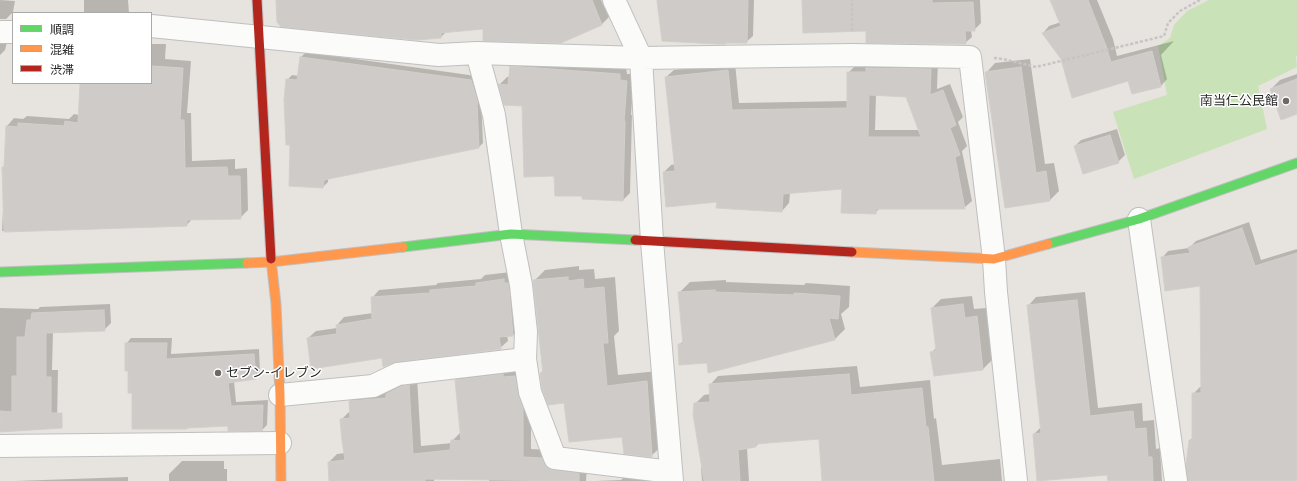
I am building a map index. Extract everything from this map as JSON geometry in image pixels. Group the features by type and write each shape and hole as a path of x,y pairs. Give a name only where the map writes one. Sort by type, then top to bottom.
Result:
{"street":[{"path":"257,0 271,262 276,304 280,395 281,481"},
{"path":"476,53 494,115 511,234 521,285 526,332 524,359 530,392 555,458 671,477 652,241 641,58 614,0"},
{"path":"152,26 440,56 476,53 641,58 852,55 970,57 994,260 1016,481"},
{"path":"0,32 12,32"},
{"path":"0,272 271,262 511,234 994,260 1139,219 1297,163"},
{"path":"1139,219 1176,481"},
{"path":"280,395 373,386 398,374 524,359"},
{"path":"0,446 280,444"}],"path":[{"path":"852,0 852,55"},
{"path":"970,57 1003,59 1036,67 1164,36 1168,23 1180,11 1200,0"}],"green space":[{"path":"1209,0 1297,0 1297,67 1258,86 1267,129 1134,179 1113,112 1167,95 1158,46 1170,38 1174,25 1187,11"}],"building":[{"path":"276,0 592,0 602,25 561,43 483,41 483,29 441,33 441,38 417,40 281,27 277,22"},
{"path":"657,0 748,0 747,43 717,44 662,41"},
{"path":"802,0 932,0 932,3 973,2 975,31 965,31 966,44 866,43 866,31 803,33"},
{"path":"1050,0 1088,0 1111,62 1152,51 1161,87 1132,94 1128,81 1072,98 1061,59 1042,33 1061,26"},
{"path":"300,57 471,80 478,103 479,148 324,180 323,188 289,186 290,145 286,145 284,100 286,79 297,80"},
{"path":"152,66 183,68 180,120 184,120 185,168 227,167 228,176 240,176 241,219 187,220 187,226 4,232 2,167 4,167 6,126 18,127 18,123 64,126 65,121 78,123 80,84 152,84"},
{"path":"510,66 620,74 620,80 627,81 624,121 623,201 582,199 582,196 555,196 554,176 524,177 522,106 504,105 498,84 508,85"},
{"path":"1021,67 1036,173 1046,171 1050,201 1005,208 985,72"},
{"path":"866,68 931,69 930,95 943,90 956,125 950,128 960,155 955,157 965,209 876,209 876,214 841,213 842,189 783,194 782,212 716,208 717,202 666,207 663,172 675,171 665,77 728,70 732,110 847,108 847,72 866,72","holes":["869,95 906,97 921,137 868,137"]},
{"name":"南当仁公民館","path":"1297,79 1297,114 1281,120 1270,89"},
{"path":"1110,135 1119,163 1083,174 1074,146"},
{"path":"1242,228 1255,266 1297,253 1297,481 1188,481 1186,466 1189,440 1192,440 1192,393 1201,393 1200,286 1165,291 1161,257 1190,253 1188,247"},
{"path":"568,277 568,281 583,279 584,289 604,287 608,343 603,343 607,386 647,381 652,457 624,454 622,437 569,442 564,403 548,405 542,389 540,373 543,373 533,280"},
{"path":"504,279 504,283 508,283 509,287 513,336 499,337 501,349 397,362 383,367 382,358 311,369 307,338 337,334 336,325 372,319 371,297 430,293 430,290 476,286 476,283"},
{"path":"715,290 715,292 794,295 794,293 840,296 838,319 829,318 835,340 708,373 707,363 679,365 678,344 683,344 678,292"},
{"path":"1077,300 1090,416 1133,411 1135,429 1146,428 1148,457 1152,457 1153,481 1108,481 1107,475 1037,481 1033,434 1041,433 1027,305"},
{"path":"963,304 965,318 977,316 983,370 934,376 930,352 936,351 931,308"},
{"path":"104,310 105,331 46,333 46,377 51,377 51,413 62,413 62,428 0,432 0,411 12,412 12,376 17,376 17,337 25,337 27,320 31,320 32,313"},
{"path":"125,343 167,343 166,359 254,354 256,379 228,383 231,406 263,405 262,431 228,431 228,426 187,429 132,429 132,393 128,393 128,371 125,371"},
{"path":"503,374 503,377 515,376 518,394 523,408 523,457 542,458 547,468 553,470 579,473 579,481 425,479 425,481 329,481 328,462 345,460 340,419 350,418 349,401 386,398 386,394 402,386 409,385 413,454 450,450 451,440 461,441 455,380"},
{"path":"849,374 851,395 922,388 934,481 822,481 819,439 755,444 756,447 738,450 740,481 704,481 693,414 694,403 710,402 709,384"}],"traffic: fast":[{"path":"1048,244 1139,219 1297,163"},
{"path":"403,247 511,234 635,240"},
{"path":"0,272 247,263"}],"traffic: slow":[{"path":"852,252 994,259 1048,244"},
{"path":"247,263 271,262 403,247"},
{"path":"271,259 276,304 280,395 281,481"}],"traffic: jam":[{"path":"257,0 271,259"},
{"path":"635,240 852,252"}],"place":[{"name":"南当仁公民館","path":"1286,101"},
{"name":"セブン-イレブン","path":"218,373"}]}
